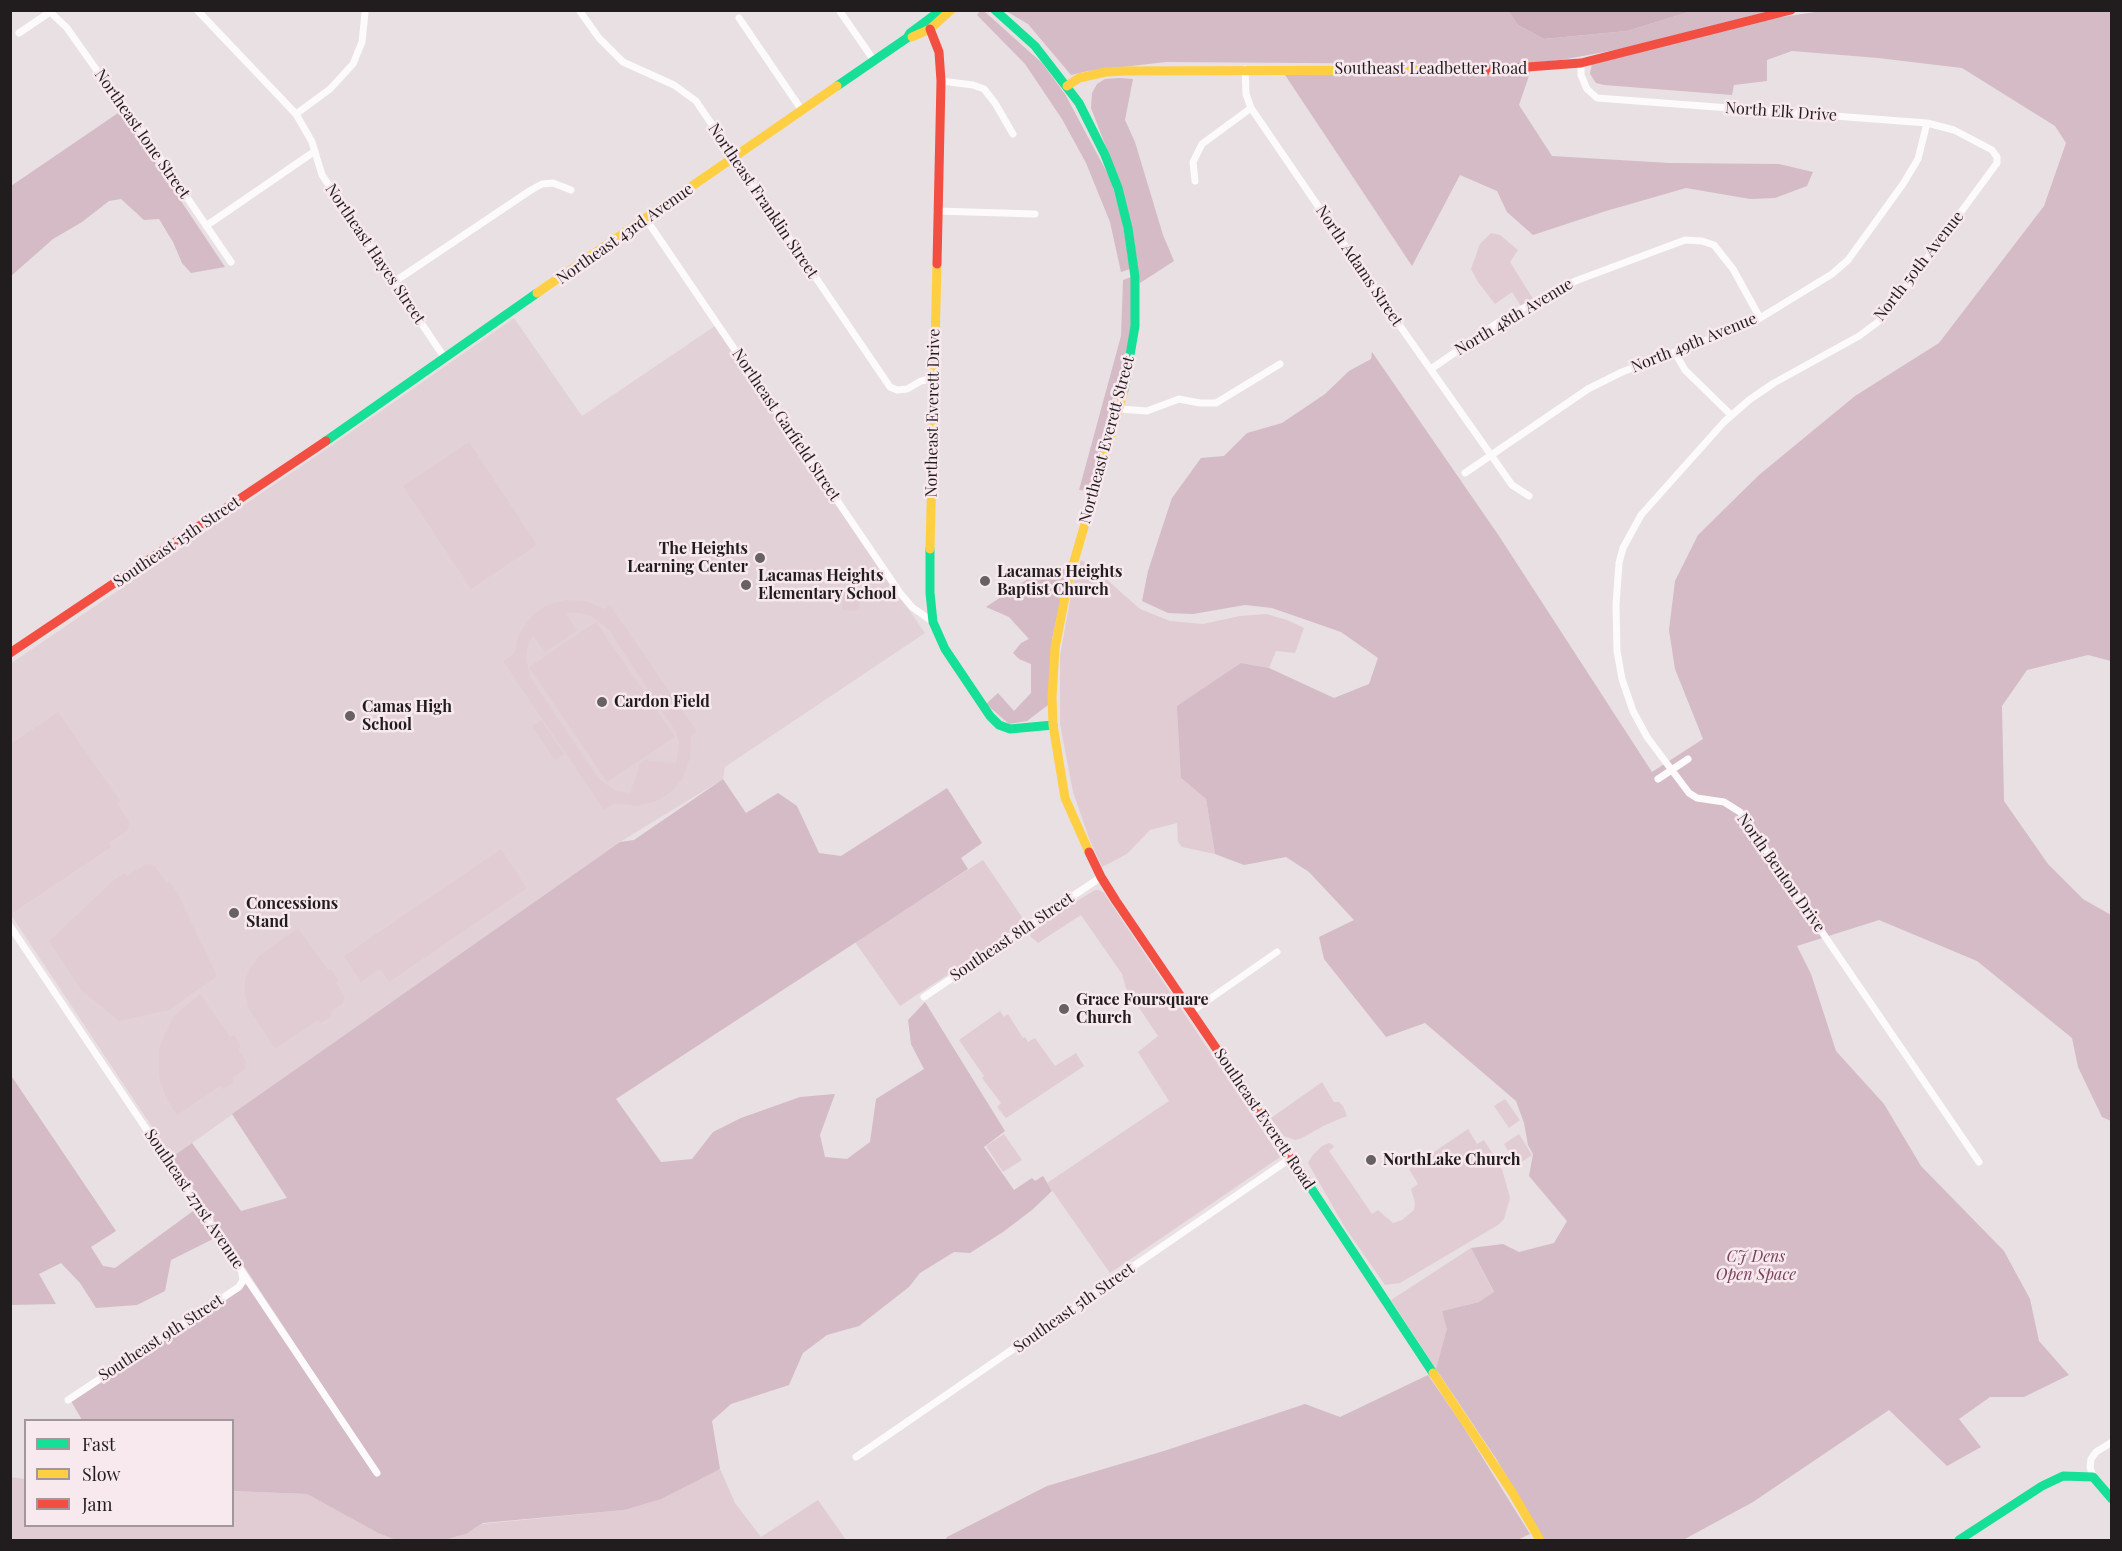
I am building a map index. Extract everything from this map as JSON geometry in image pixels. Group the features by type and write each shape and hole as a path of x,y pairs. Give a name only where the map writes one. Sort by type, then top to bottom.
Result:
{"street":[{"name":"Northeast Hayes Street","path":"197,10 296,114 312,142 322,175 444,357"},
{"name":"Northeast Franklin Street","path":"579,10 599,38 623,62 674,85 696,101 890,387 897,390 907,389 921,381 934,378"},
{"path":"839,10 873,59"},
{"name":"Northeast 43rd Avenue","path":"343,430 444,357 646,219 873,59 907,38 941,10"},
{"name":"Northeast 43rd Avenue","path":"907,38 930,29 951,10"},
{"name":"Northeast Everett Street","path":"995,10 1035,46 1079,103 1110,166 1121,197 1131,244 1136,292 1135,326 1129,369 1077,553"},
{"name":"Southeast Leadbetter Road","path":"1067,86 1079,78 1116,71 1515,69 1581,63 1791,10"},
{"path":"19,33 50,11"},
{"name":"Northeast Ione Street","path":"50,11 67,28 126,108 231,262"},
{"path":"296,114 330,89 353,64 362,42 365,13"},
{"path":"740,18 801,109"},
{"name":"Northeast Everett Drive","path":"930,29 939,52 941,81 930,560 933,622 945,649 990,716 999,725 1010,729 1053,725"},
{"name":"North Elk Drive","path":"1581,63 1581,75 1587,89 1597,98 1928,123 1954,130 1992,150 1997,157"},
{"name":"North Adams Street","path":"1245,69 1246,94 1251,108 1491,455 1512,484 1529,496"},
{"path":"941,81 973,85 984,89 1013,134"},
{"path":"1195,181 1193,162 1202,144 1251,108"},
{"name":"North 49th Avenue","path":"1465,472 1588,389 1622,372 1760,318 1820,283 1848,260 1903,184 1918,159 1928,123"},
{"path":"206,225 315,151"},
{"name":"North 50th Avenue","path":"1731,416 1761,391 1858,336 1878,322 1997,163 1997,157"},
{"path":"394,282 531,189 542,184 553,183 571,190"},
{"path":"937,211 1035,214"},
{"name":"Northeast Garfield Street","path":"646,219 899,592 912,607 933,622"},
{"name":"North 48th Avenue","path":"1431,369 1499,322 1555,290 1685,240 1702,241 1714,245 1725,258 1760,318"},
{"path":"1675,353 1685,370 1731,416"},
{"path":"1119,409 1146,411 1179,399 1200,404 1216,403 1280,364"},
{"name":"North Benton Drive","path":"1731,416 1641,515 1631,531 1619,563 1616,632 1618,664 1628,698 1641,726 1671,771 1689,793 1697,798 1724,802 1740,812 1979,1162"},
{"name":"Southeast 15th Street","path":"10,653 343,430"},
{"name":"Southeast Everett Road","path":"1077,553 1058,625 1052,697 1053,725 1065,798 1080,837 1101,877 1291,1158 1512,1492 1540,1540"},
{"path":"1658,779 1688,759"},
{"name":"Southeast 8th Street","path":"924,997 1101,877"},
{"name":"Southeast 271st Avenue","path":"10,926 377,1473"},
{"path":"1191,1012 1277,952"},
{"name":"Southeast 5th Street","path":"856,1457 1291,1158"},
{"name":"Southeast 9th Street","path":"68,1400 239,1287 243,1281 242,1271"},
{"path":"2112,1442 2096,1452 2091,1459 2090,1467 2093,1477 2112,1499"},
{"path":"1959,1540 2052,1480 2063,1476 2093,1477"}],"shaded area":[{"path":"1508,11 1692,11 1627,31 1544,39 1518,25"},
{"path":"1491,233 1500,235 1518,250 1510,262 1535,302 1523,309 1512,292 1495,304 1471,269 1480,244"},
{"name":"Camas High School","path":"514,318 582,416 715,326 925,633 725,767 723,779 620,842 172,1157 11,915 10,664"},
{"path":"469,442 537,545 471,589 403,486"},
{"path":"1081,560 1096,570 1140,609 1170,621 1203,624 1240,616 1266,614 1304,628 1295,653 1276,651 1269,668 1241,663 1181,778 1206,799 1215,854 1182,847 1178,842 1177,823 1150,830 1127,854 1102,867 1073,792 1060,724 1060,656 1074,578"},
{"path":"843,589 855,589 860,593 859,611 842,610"},
{"path":"566,600 586,601 604,609 610,605 697,732 691,736 690,758 683,778 671,792 659,800 637,806 614,803 604,810 503,661 514,654 519,634 531,617 547,605","holes":["566,613 591,616 609,630 676,732 679,744 676,763 647,759 638,765 630,793 614,790 598,778 530,677 526,657 533,635 545,652 577,631"]},
{"name":"Cardon Field","path":"596,622 675,737 607,782 529,667"},
{"path":"58,712 120,801 117,804 130,822 128,830 109,843 111,847 11,914 11,744"},
{"path":"541,720 564,754 555,760 532,726"},
{"path":"501,849 527,888 389,982 380,969 361,982 344,956"},
{"path":"983,860 1026,923 900,1006 855,942"},
{"path":"146,864 154,865 167,884 170,882 178,894 217,976 169,1010 119,1021 81,990 49,941 113,881 124,873 127,876"},
{"path":"1095,890 1104,893 1280,1157 1110,1273 1047,1183 1169,1101 1138,1052 1158,1036 1126,988 1122,974 1081,915 1038,943 1031,937 1030,932"},
{"path":"298,928 328,970 331,969 339,981 336,983 345,996 343,1003 330,1012 332,1015 321,1023 318,1020 275,1049 248,1007 245,980 249,969 259,956"},
{"path":"200,994 230,1037 234,1035 241,1047 238,1049 246,1062 245,1069 232,1078 234,1082 223,1089 220,1086 177,1115 166,1098 159,1077 159,1048 173,1017"},
{"path":"1000,1011 1004,1017 1008,1014 1028,1042 1035,1038 1055,1066 1076,1053 1084,1066 1006,1118 997,1107 1001,1103 982,1078 984,1076 959,1040"},
{"path":"1322,1082 1334,1102 1339,1102 1343,1106 1347,1116 1302,1138 1295,1140 1284,1136 1271,1118"},
{"path":"1505,1099 1520,1120 1509,1128 1494,1106"},
{"path":"1468,1129 1477,1144 1484,1140 1502,1169 1510,1198 1504,1219 1498,1225 1400,1283 1385,1285 1344,1226 1308,1163 1322,1146 1329,1143 1333,1145 1334,1147 1329,1151 1372,1214 1378,1210 1393,1223 1402,1220 1414,1210 1415,1202 1411,1189 1418,1184 1409,1169"},
{"path":"1004,1134 1022,1160 1003,1172 986,1146"},
{"path":"1519,1134 1532,1155 1517,1165 1504,1144"},
{"path":"1471,1248 1494,1293 1479,1302 1442,1311 1448,1329 1436,1369 1391,1300"},
{"path":"720,1469 735,1503 761,1537 818,1500 846,1540 444,1540 466,1534 482,1524 624,1510"},
{"path":"10,1477 24,1479 24,1527 234,1527 234,1491 307,1494 378,1533 396,1540 11,1540"}],"green space":[{"name":"CJ Dens Open Space","path":"2091,10 2111,12 2111,661 2088,655 2027,670 2002,706 2004,801 2048,864 2083,899 2111,915 2111,1121 2102,1117 2078,1067 2072,1038 1977,961 1879,920 1797,946 1811,974 1836,1051 1884,1104 1921,1166 2004,1251 2030,1299 2039,1341 2069,1375 2024,1397 1990,1397 1959,1419 1981,1447 1947,1466 1889,1410 1753,1502 1683,1540 1544,1540 1497,1460 1436,1369 1447,1329 1442,1311 1479,1302 1494,1292 1471,1248 1503,1244 1519,1252 1554,1243 1567,1221 1529,1176 1533,1154 1528,1145 1524,1123 1516,1101 1425,1023 1386,1037 1324,959 1319,937 1354,920 1309,872 1286,857 1244,865 1215,854 1206,799 1181,778 1177,706 1241,663 1269,668 1334,698 1369,684 1378,658 1341,632 1272,608 1245,605 1193,614 1168,613 1142,601 1148,571 1172,498 1201,458 1224,456 1247,433 1282,423 1325,394 1349,371 1371,359 1372,352 1499,536 1652,772 1703,739 1675,669 1669,630 1675,581 1698,535 1759,475 1855,396 1939,343 2044,206 2066,143 2055,126 1962,68 1792,51 1767,60 1767,81 1734,85 1732,95 1604,85 1596,83 1590,74 1592,63 1768,19 1822,11"},
{"path":"980,11 984,11 1042,63 1065,94 1110,178 1122,218 1130,269 1121,272 1110,222 1086,163 1062,119 1025,64 977,15"},
{"path":"1006,11 1508,11 1518,25 1544,39 1627,31 1692,11 1769,11 1626,48 1561,60 1465,68 1443,64 1166,62 1071,75 1028,24"},
{"path":"1531,70 1519,105 1552,156 1669,163 1779,164 1813,172 1807,186 1775,198 1750,199 1686,188 1533,235 1507,212 1497,191 1460,175 1412,266 1285,75"},
{"path":"1105,79 1133,79 1125,120 1135,142 1163,235 1174,261 1140,283 1132,227 1118,178 1091,108 1092,93 1097,84"},
{"path":"121,111 225,267 191,273 182,263 159,219 144,220 121,199 109,201 82,222 53,239 11,276 11,186"},
{"path":"1131,277 1131,341 1123,376 1090,491 1079,490 1121,336 1123,280"},
{"path":"1068,568 1052,639 1048,705 1027,721 1009,724 986,704 998,693 1014,711 1031,693 1031,664 1019,659 1013,653 1021,643 1029,639 1009,617 986,607 1032,576"},
{"path":"723,779 746,813 778,793 797,806 819,853 841,856 947,788 982,843 961,858 968,869 616,1099 661,1162 692,1159 713,1132 741,1118 800,1097 835,1094 820,1135 825,1157 847,1159 870,1142 876,1099 924,1069 911,1044 908,1020 925,1002 1005,1131 984,1147 1014,1190 1032,1178 1035,1181 1043,1176 1052,1191 1003,1232 970,1253 954,1252 920,1273 909,1287 859,1326 827,1335 803,1353 789,1385 731,1404 712,1421 720,1469 661,1499 624,1510 483,1523 466,1534 444,1540 396,1540 378,1533 307,1494 234,1491 234,1419 81,1419 71,1401 240,1290 249,1281 380,1473 172,1157 192,1143 241,1211 287,1198 232,1114 620,842 634,840"},
{"path":"10,1074 116,1231 91,1247 103,1266 115,1268 200,1206 219,1236 171,1260 165,1291 137,1305 96,1308 80,1283 61,1263 39,1274 56,1304 11,1305"},
{"path":"1428,1375 1461,1423 1530,1534 1517,1540 945,1540 1047,1486 1167,1450 1305,1404 1340,1417"}],"traffic: fast":[{"path":"837,86 907,38 910,33 941,10"},
{"path":"995,10 1035,46 1079,103 1105,155 1118,188 1128,228 1135,277 1135,326 1124,390"},
{"path":"326,441 537,293"},
{"path":"930,549 930,593 933,622 945,649 990,716 999,725 1010,729 1053,725"},
{"path":"1307,1182 1433,1373"},
{"path":"1959,1540 2042,1486 2063,1476 2093,1477 2112,1499"}],"traffic: slow":[{"path":"912,37 930,29 951,10"},
{"path":"1067,86 1079,78 1106,72 1126,71 1435,70"},
{"path":"537,293 837,86"},
{"path":"930,549 937,264"},
{"path":"1089,852 1065,798 1053,725 1055,648 1068,582 1124,390"},
{"path":"1433,1373 1512,1492 1540,1540"}],"traffic: jam":[{"path":"1435,70 1487,70 1581,63 1791,10"},
{"path":"930,29 939,52 941,81 937,264"},
{"path":"10,653 326,441"},
{"path":"1089,852 1116,901 1307,1182"}],"place":[{"name":"The Heights Learning Center","path":"760,558"},
{"name":"Lacamas Heights Baptist Church","path":"985,581"},
{"name":"Lacamas Heights Elementary School","path":"746,585"},
{"name":"Cardon Field","path":"602,702"},
{"name":"Camas High School","path":"350,716"},
{"name":"Concessions Stand","path":"234,913"},
{"name":"Grace Foursquare Church","path":"1064,1009"},
{"name":"NorthLake Church","path":"1371,1160"}]}
